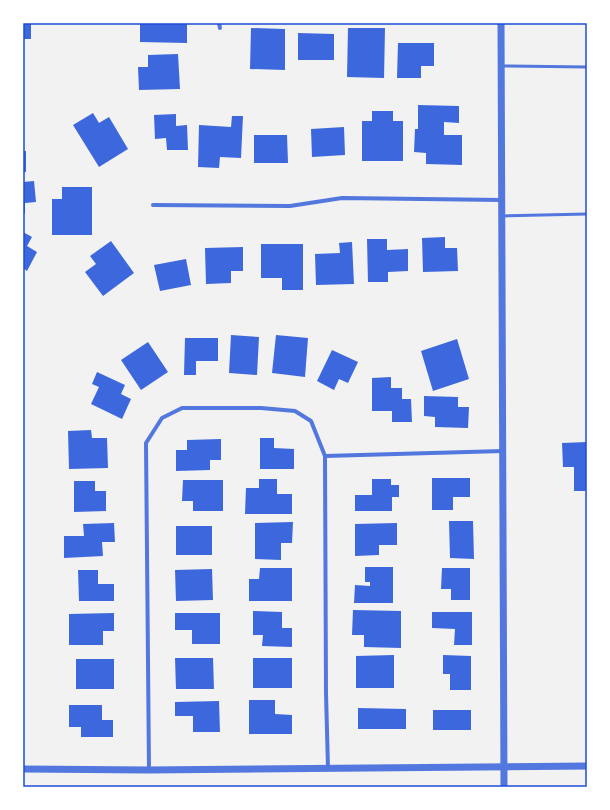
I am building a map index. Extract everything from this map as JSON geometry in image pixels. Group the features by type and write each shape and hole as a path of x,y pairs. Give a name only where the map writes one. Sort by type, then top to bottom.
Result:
{"street":[{"path":"220,23 220,28"},
{"path":"501,23 504,787"},
{"path":"153,205 290,206 342,198 502,200"},
{"path":"149,770 146,443 162,418 182,408 260,408 295,411 311,421 325,456 326,693 328,768"},
{"path":"325,456 503,451"},
{"path":"23,769 149,770 587,766"}],"lane":[{"path":"501,66 587,67"},
{"path":"502,216 587,214"}],"building":[{"path":"23,23 31,23 31,39 23,39"},
{"path":"140,23 187,23 187,43 140,42"},
{"path":"251,28 285,29 285,70 250,69"},
{"path":"348,28 385,28 384,78 347,77"},
{"path":"298,33 334,34 334,60 298,60"},
{"path":"398,43 434,43 434,66 421,66 421,78 397,78"},
{"path":"178,54 180,89 139,90 138,67 148,67 148,55"},
{"path":"418,105 459,106 459,123 444,122 444,135 462,135 462,165 426,164 426,153 414,152 415,129 418,129"},
{"path":"372,111 393,111 393,121 403,121 403,161 362,161 362,121 372,121"},
{"path":"93,113 99,123 109,117 128,149 99,167 73,125"},
{"path":"176,114 176,126 187,125 188,150 167,150 166,138 155,139 154,115"},
{"path":"232,116 243,116 241,158 220,157 219,168 198,167 199,125 231,127"},
{"path":"344,127 345,155 312,157 311,129"},
{"path":"254,135 287,135 288,163 254,163"},
{"path":"23,151 26,151 26,172 23,172"},
{"path":"34,181 36,202 25,203 25,213 23,214 23,182"},
{"path":"62,187 92,187 92,235 52,235 52,199 62,199"},
{"path":"23,232 32,237 27,246 37,252 27,271 23,268"},
{"path":"445,237 445,248 457,248 458,271 423,272 422,238"},
{"path":"367,239 387,239 387,250 408,249 408,271 388,272 388,282 368,282"},
{"path":"111,241 134,273 103,296 85,272 96,264 90,256"},
{"path":"352,242 354,284 316,285 315,254 340,253 339,243"},
{"path":"261,244 303,244 303,290 282,290 282,278 261,278"},
{"path":"243,247 243,271 231,271 231,283 206,284 205,248"},
{"path":"186,259 191,285 160,291 154,265"},
{"path":"231,335 259,337 257,375 229,373"},
{"path":"276,335 308,338 305,377 272,373"},
{"path":"185,338 218,338 218,361 196,361 196,375 184,375"},
{"path":"457,339 469,379 433,391 421,351"},
{"path":"148,342 168,372 141,390 121,360"},
{"path":"332,350 358,362 348,383 339,379 334,390 317,381"},
{"path":"97,372 125,385 121,394 131,399 122,419 91,404 99,387 92,384"},
{"path":"391,377 391,388 402,388 402,399 411,399 412,422 392,422 392,411 372,411 372,378"},
{"path":"424,396 458,397 458,407 469,407 468,428 435,427 435,417 424,416"},
{"path":"91,430 92,438 107,438 108,468 69,469 68,431"},
{"path":"260,438 274,438 274,448 294,449 294,469 260,469"},
{"path":"221,439 221,460 210,460 210,470 176,471 176,450 187,450 187,440"},
{"path":"587,442 587,491 574,491 574,467 563,467 562,443"},
{"path":"432,478 470,478 470,497 453,497 453,510 432,510"},
{"path":"259,479 277,479 277,494 292,494 292,514 245,514 246,488 259,488"},
{"path":"372,479 391,479 391,485 399,485 399,497 392,497 392,511 355,511 355,495 372,495"},
{"path":"183,480 223,480 223,511 193,511 193,501 182,501"},
{"path":"74,481 95,481 95,491 106,491 106,511 74,512"},
{"path":"449,521 473,521 474,559 450,558"},
{"path":"293,522 292,543 281,543 281,560 255,559 255,523"},
{"path":"114,523 115,542 102,542 103,556 64,558 64,536 84,536 83,524"},
{"path":"397,523 397,545 379,545 379,555 355,556 355,524"},
{"path":"176,526 212,526 212,555 176,555"},
{"path":"365,567 393,567 393,603 354,603 355,585 370,586 370,582 365,582"},
{"path":"260,568 292,568 292,601 249,601 249,579 259,579"},
{"path":"442,568 470,568 470,600 451,600 451,589 441,589"},
{"path":"212,569 213,600 176,601 175,570"},
{"path":"78,570 98,570 98,584 114,584 114,601 79,601"},
{"path":"353,610 401,611 401,648 364,647 364,635 352,635"},
{"path":"253,611 282,612 282,628 292,628 292,647 262,646 263,635 253,635"},
{"path":"432,612 472,612 472,645 454,645 455,629 432,628"},
{"path":"114,613 114,631 103,631 103,645 69,645 69,614"},
{"path":"175,613 220,613 220,644 192,644 192,630 175,630"},
{"path":"394,655 394,688 356,688 356,656"},
{"path":"443,655 471,656 471,690 450,690 450,674 443,674"},
{"path":"175,658 213,658 214,689 176,689"},
{"path":"253,658 292,658 292,688 253,688"},
{"path":"76,659 114,659 114,689 76,689"},
{"path":"249,700 275,700 275,714 292,715 292,734 249,734"},
{"path":"219,701 220,732 193,732 193,716 175,716 175,702"},
{"path":"69,705 102,705 102,720 113,720 113,737 81,737 81,727 69,727"},
{"path":"358,708 406,709 406,729 358,729"},
{"path":"433,710 471,710 471,730 433,730"}]}
